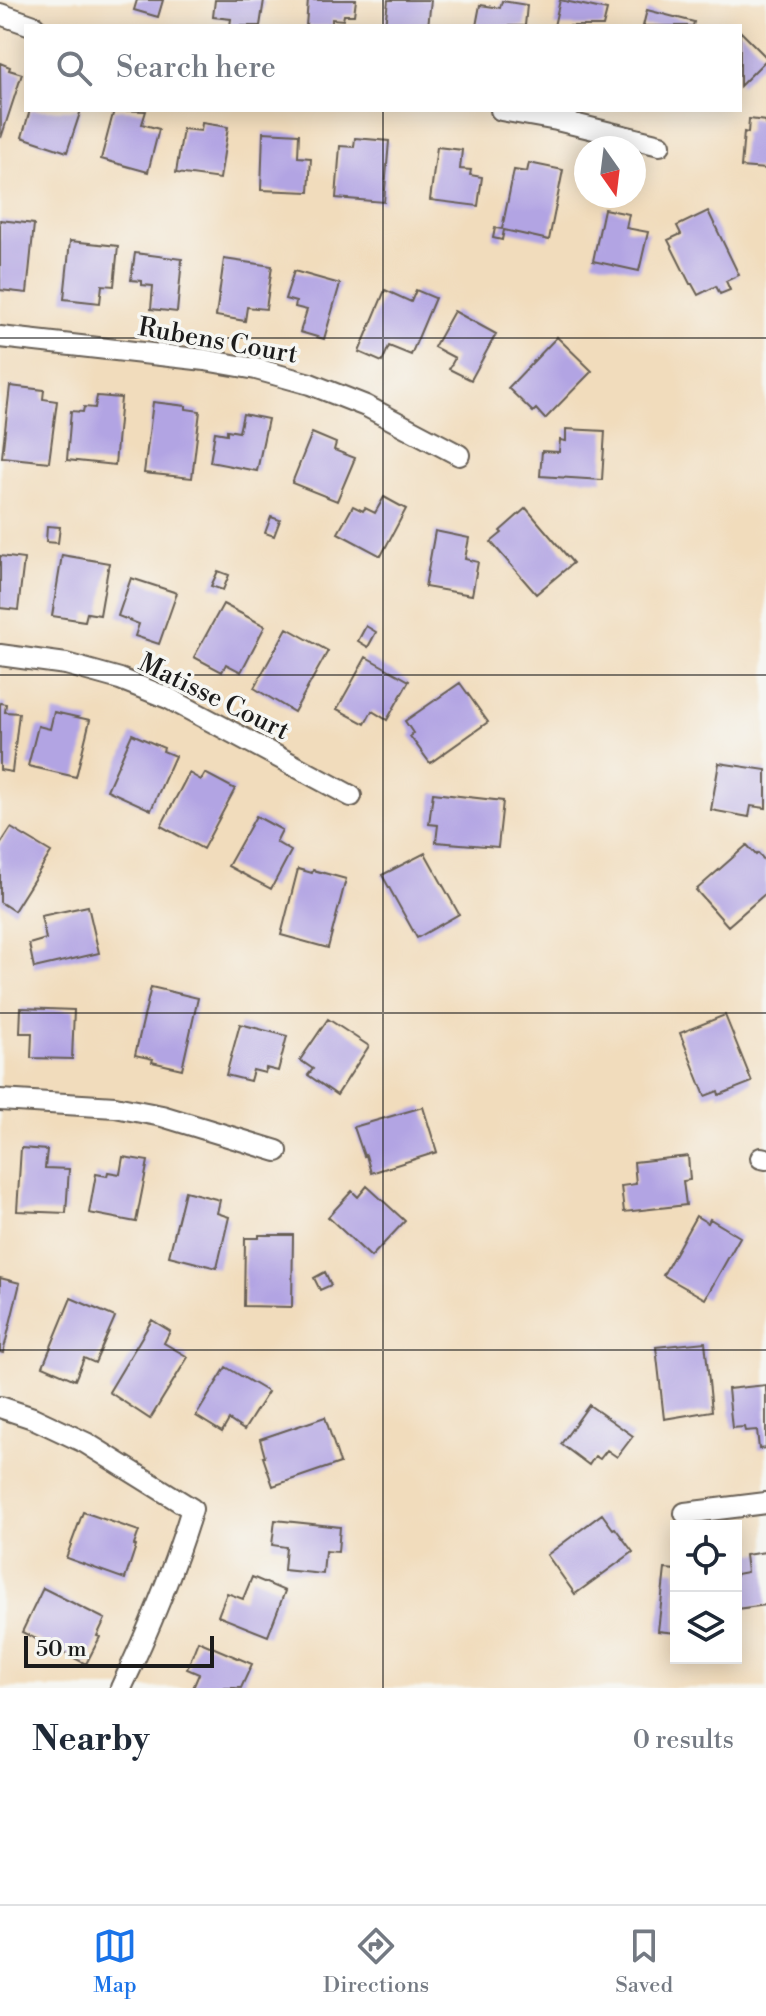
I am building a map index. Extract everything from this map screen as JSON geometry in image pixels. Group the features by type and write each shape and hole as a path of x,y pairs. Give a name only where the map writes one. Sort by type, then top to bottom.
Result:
{"street":[{"path":"0,14 28,24"},
{"path":"512,112 660,145"},
{"name":"Rubens Court","path":"0,337 205,360 256,369 310,384 366,406 459,455"},
{"name":"Matisse Court","path":"0,655 66,664 120,679 168,698 351,796"},
{"path":"0,1100 115,1107 162,1116 277,1151"},
{"path":"0,1407 33,1418 86,1443 192,1509 152,1621 121,1688"},
{"path":"685,1513 766,1503"}],"building":[{"path":"137,0 163,0 158,17 134,10"},
{"path":"215,0 264,0 260,24 230,24 231,19 213,17"},
{"path":"308,0 356,0 354,15 344,15 343,20 332,19 332,24 306,24"},
{"path":"388,0 431,0 428,24 385,24"},
{"path":"560,0 607,10 604,24 554,24"},
{"path":"502,1 527,5 525,24 476,24 480,5 500,8"},
{"path":"647,10 694,22 694,24 644,24"},
{"path":"742,33 766,57 742,84"},
{"path":"0,63 22,74 1,138"},
{"path":"29,112 80,112 67,152 22,137"},
{"path":"113,112 146,112 142,124 159,129 148,172 101,159"},
{"path":"749,119 766,121 766,169 741,167 744,132 748,133"},
{"path":"202,123 228,127 220,179 176,173 183,129 201,131"},
{"path":"263,132 299,134 298,157 311,158 309,192 261,190"},
{"path":"355,138 389,141 384,202 336,198 340,146 354,147"},
{"path":"437,147 462,150 460,169 471,170 470,175 482,177 478,206 430,200"},
{"path":"529,163 563,170 549,240 504,230 502,240 493,238 495,228 502,229 514,170 527,172"},
{"path":"604,209 629,214 626,228 648,232 639,271 593,261"},
{"path":"708,211 739,275 726,281 730,290 720,294 716,286 698,295 668,240 681,234 677,226"},
{"path":"0,220 34,224 27,293 0,290"},
{"path":"70,241 118,246 114,286 102,285 100,303 64,299"},
{"path":"135,253 182,259 177,312 151,309 153,286 131,280"},
{"path":"224,259 272,266 266,309 247,307 245,321 216,316"},
{"path":"294,271 340,284 324,339 300,332 307,310 295,307 296,302 285,299"},
{"path":"385,290 411,302 416,290 435,298 411,355 389,346 382,362 359,352"},
{"path":"454,311 496,334 471,380 449,369 455,358 434,347"},
{"path":"557,337 592,371 545,419 508,388"},
{"path":"10,386 44,390 43,399 57,401 49,462 2,457"},
{"path":"97,396 121,398 115,465 67,460 71,411 83,412 84,407 95,408"},
{"path":"153,402 200,411 192,478 144,473"},
{"path":"243,414 268,419 257,471 210,462 215,432 239,432"},
{"path":"566,429 605,431 602,480 540,476 542,451 559,452 560,440 566,441"},
{"path":"312,433 336,443 334,450 355,458 337,501 292,483"},
{"path":"384,497 406,509 381,556 338,533 353,506 375,513"},
{"path":"526,508 573,563 536,594 491,542"},
{"path":"271,517 280,520 274,536 265,533"},
{"path":"47,526 60,527 58,543 46,542"},
{"path":"435,531 469,538 465,559 478,562 472,595 425,587"},
{"path":"62,555 109,563 100,615 87,613 85,621 52,616"},
{"path":"0,556 24,559 18,610 0,608"},
{"path":"218,571 229,575 223,590 211,586"},
{"path":"131,578 177,593 159,644 135,636 139,624 118,616"},
{"path":"223,604 265,626 241,672 226,664 222,672 194,657"},
{"path":"366,626 376,632 368,647 358,641"},
{"path":"287,628 328,651 294,712 254,688"},
{"path":"366,657 409,681 387,720 372,711 365,724 337,709"},
{"path":"460,683 488,722 430,763 410,736 413,733 405,721"},
{"path":"0,703 6,704 5,712 19,713 12,772 0,770"},
{"path":"54,712 90,720 76,777 28,766 38,726 50,729"},
{"path":"132,734 175,756 151,810 107,790"},
{"path":"719,763 766,770 766,808 751,806 749,817 711,810"},
{"path":"189,773 201,780 205,773 235,789 203,849 161,826"},
{"path":"433,793 503,801 498,847 436,842 438,825 429,824"},
{"path":"256,816 282,830 276,842 291,851 271,889 228,866"},
{"path":"11,828 51,852 14,911 0,902 0,845"},
{"path":"747,845 766,862 766,893 728,926 696,890"},
{"path":"425,853 459,914 417,938 382,875"},
{"path":"298,869 346,879 328,948 281,935"},
{"path":"88,906 99,953 34,968 29,944 46,939 41,916"},
{"path":"151,987 198,998 182,1069 135,1055"},
{"path":"21,1008 74,1010 72,1059 31,1058 32,1033 20,1033"},
{"path":"725,1015 752,1082 719,1095 718,1091 705,1096 680,1033"},
{"path":"328,1019 369,1046 337,1095 308,1075 313,1069 300,1060"},
{"path":"240,1024 287,1036 278,1071 266,1068 265,1073 253,1070 250,1081 226,1075"},
{"path":"423,1107 437,1152 371,1173 354,1127"},
{"path":"21,1148 47,1150 45,1168 69,1169 66,1213 17,1211"},
{"path":"688,1156 690,1180 683,1181 686,1205 624,1212 621,1186 636,1184 634,1162"},
{"path":"123,1157 148,1161 136,1222 89,1213 96,1174 120,1174"},
{"path":"367,1186 405,1221 371,1257 328,1217 352,1191 358,1197"},
{"path":"185,1191 220,1200 217,1213 229,1217 217,1268 169,1256"},
{"path":"696,1216 708,1223 710,1219 740,1237 705,1299 663,1275"},
{"path":"259,1235 293,1235 292,1307 244,1306 245,1238 259,1238"},
{"path":"325,1272 331,1285 320,1290 314,1278"},
{"path":"0,1278 20,1283 3,1353 0,1352"},
{"path":"71,1298 115,1317 95,1363 84,1358 75,1380 43,1366"},
{"path":"152,1320 170,1331 164,1343 188,1357 150,1419 109,1392"},
{"path":"705,1342 712,1411 664,1419 656,1347"},
{"path":"226,1367 268,1392 244,1430 229,1420 222,1432 196,1416"},
{"path":"766,1385 766,1448 759,1449 757,1430 732,1428 728,1389"},
{"path":"589,1405 633,1436 617,1457 607,1450 600,1459 595,1456 589,1465 561,1444"},
{"path":"325,1417 340,1463 273,1486 260,1439"},
{"path":"83,1512 139,1531 125,1579 66,1558"},
{"path":"602,1514 633,1552 575,1594 547,1555"},
{"path":"275,1520 340,1527 338,1552 325,1551 323,1574 284,1570 286,1547 272,1545"},
{"path":"766,1552 766,1605 742,1608 742,1573 747,1572 745,1555"},
{"path":"665,1569 670,1569 670,1632 658,1631"},
{"path":"252,1577 285,1591 268,1636 218,1616 227,1593 243,1599"},
{"path":"43,1588 105,1619 86,1664 22,1632"},
{"path":"198,1641 252,1664 241,1688 193,1688 199,1674 187,1669"}]}
